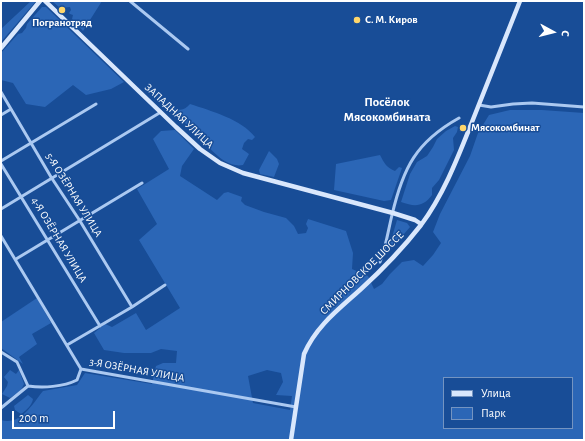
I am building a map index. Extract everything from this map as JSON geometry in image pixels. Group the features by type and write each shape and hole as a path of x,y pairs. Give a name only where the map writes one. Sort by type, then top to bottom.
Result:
{"street":[{"path":"1,48 40,1"},
{"name":"ЗАПАДНАЯ УЛИЦА","path":"45,1 176,128 207,154 227,166 242,173 392,213 415,220 421,224"},
{"path":"130,1 188,49"},
{"name":"СМИРНОВСКОЕ ШОССЕ","path":"291,440 304,354 309,342 331,316 396,254 421,224 435,203 449,176 479,105 520,1"},
{"name":"5-Я ОЗЁРНАЯ УЛИЦА","path":"1,92 51,177 80,221 132,307"},
{"path":"479,105 491,108 513,104 532,103 584,107"},
{"path":"1,163 96,104"},
{"path":"1,115 11,108"},
{"path":"1,209 51,177 161,112"},
{"name":"СМИРНОВСКОЕ ШОССЕ","path":"380,262 385,250 392,213 400,184 407,168 416,153 432,136 459,118"},
{"name":"4-Я ОЗЁРНАЯ УЛИЦА","path":"1,163 100,326"},
{"path":"16,260 142,183"},
{"name":"3-Я ОЗЁРНАЯ УЛИЦА","path":"1,236 81,369 296,407"},
{"path":"67,345 132,307 165,285"},
{"path":"1,352 17,362 28,386"},
{"path":"1,408 28,386 40,388 71,383 77,380 81,369"}],"green space":[{"path":"31,1 36,1 1,42 1,29"},
{"path":"52,1 102,1 83,31 72,19 73,15 69,13 71,10 70,7 60,8"},
{"path":"42,7 46,7 124,82 111,89 86,95 73,85 45,107 26,104 13,83 1,80 1,53 18,34 22,33 27,24"},
{"path":"190,104 234,120 255,137 252,140 248,139 244,143 242,149 249,154 243,165 228,163 214,153 191,128 169,110 172,107 180,110 184,109"},
{"path":"510,110 542,110 584,113 584,440 1,440 1,420 15,420 20,417 31,407 43,391 77,385 85,373 152,384 156,366 163,363 176,363 177,351 161,349 151,353 124,353 104,350 94,333 105,324 112,327 136,313 146,330 180,308 139,240 157,224 137,189 169,169 153,139 161,131 175,130 194,149 182,166 180,176 217,200 224,193 228,192 242,197 241,201 245,205 286,218 294,226 298,234 306,233 308,228 306,224 308,219 346,231 353,253 352,269 368,276 374,289 382,284 402,262 414,260 423,266 441,243 433,232 440,214 470,156 478,133 489,115","holes":["267,370 281,373 283,382 276,395 292,396 290,410 253,403 248,376"]},
{"path":"455,126 458,127 453,138 454,150 439,180 432,188 432,195 425,202 418,205 410,205 401,202 410,174 417,162 427,156 437,139 446,131"},
{"path":"269,151 277,159 279,164 274,177 260,174 259,170"},
{"path":"380,155 386,165 392,170 395,171 399,167 402,168 391,200 384,201 334,190 336,164"},
{"path":"397,220 407,223 410,227 387,254"},
{"path":"37,298 51,323 32,334 37,344 19,357 23,364 1,348 1,322"},
{"path":"10,370 16,374 19,370 24,384 21,390 10,398 2,394 8,382 4,377"},
{"path":"28,395 33,399 29,407 21,414 15,410 14,406"}],"place":[{"name":"Погранотряд","path":"62,10"},
{"name":"С. М. Киров","path":"357,20"},
{"name":"Мясокомбинат","path":"463,128"}],"district":[{"name":"Посёлок Мясокомбината","path":"387,110"}]}
